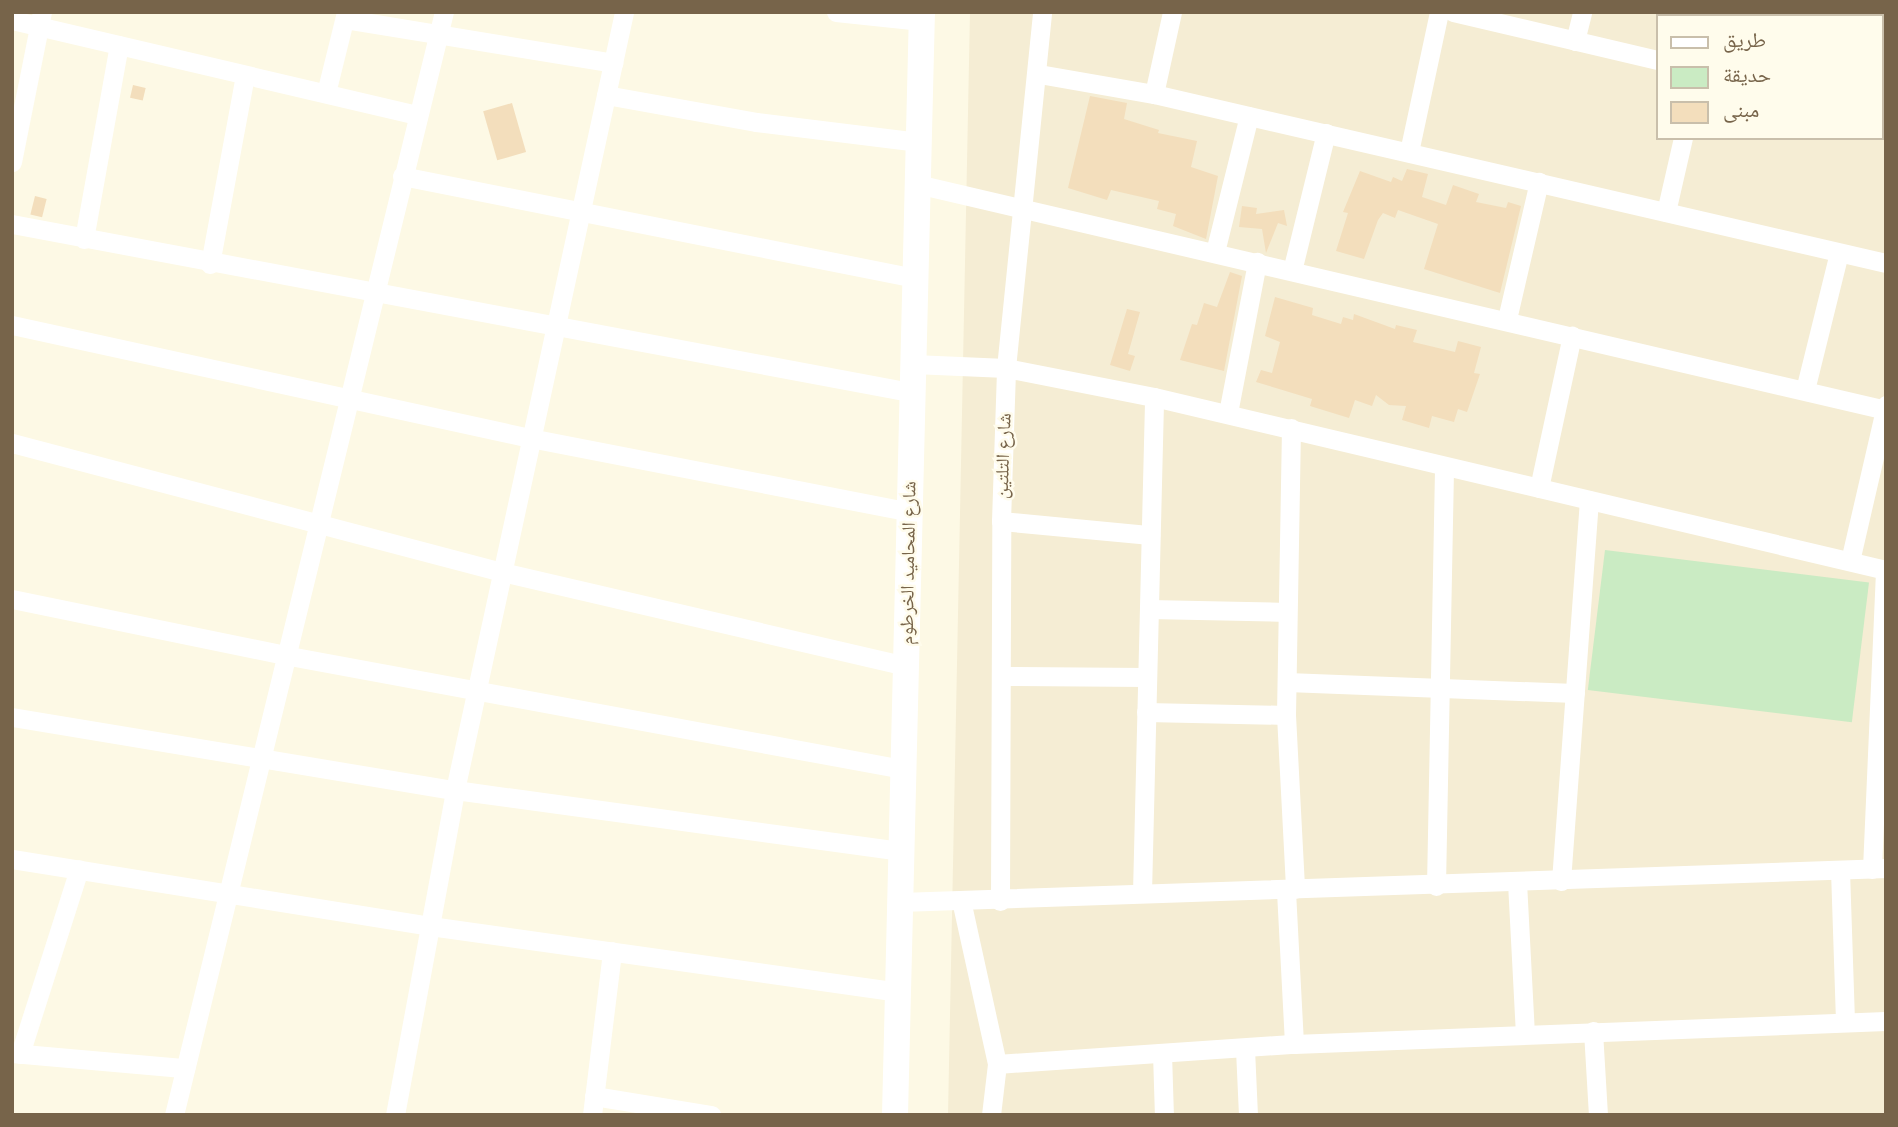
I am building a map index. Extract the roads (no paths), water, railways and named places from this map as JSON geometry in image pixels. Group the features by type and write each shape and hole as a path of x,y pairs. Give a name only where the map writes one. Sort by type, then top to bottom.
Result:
{"street":[{"path":"174,1115 316,522 443,12"},
{"path":"395,1115 455,790 554,324 624,12"},
{"path":"836,12 922,17"},
{"name":"شارع التلتين","path":"1000,901 1003,676 1001,521 1006,369 1021,210 1039,74 1042,12"},
{"path":"1154,94 1172,12"},
{"path":"1409,152 1439,12"},
{"path":"1453,12 1657,60"},
{"path":"1576,41 1582,12"},
{"path":"326,93 345,15 438,36 613,63"},
{"name":"شارع المحاميد الخرطوم","path":"895,1115 911,512 910,392 913,364 922,17"},
{"path":"12,20 41,19 119,46 418,115"},
{"path":"12,162 41,19"},
{"path":"84,239 119,46"},
{"path":"1039,74 1154,94 1886,263"},
{"path":"210,264 245,75"},
{"path":"606,95 756,122 919,142"},
{"path":"1214,252 1249,116"},
{"path":"1292,271 1326,133"},
{"path":"1666,212 1683,140"},
{"path":"402,176 915,278"},
{"path":"1507,320 1539,182"},
{"path":"918,184 1885,408 1850,561"},
{"path":"12,224 210,264 554,324 910,392"},
{"path":"1805,390 1839,253"},
{"path":"1228,413 1257,262"},
{"path":"12,325 530,438 911,512"},
{"path":"1539,488 1572,336"},
{"path":"900,902 1000,901 1142,893 1436,886 1879,869 1885,570 1154,397 1006,369 913,364"},
{"path":"1142,893 1154,397"},
{"path":"1291,428 1286,715 1294,1044"},
{"path":"12,443 502,572 906,666"},
{"path":"1436,886 1444,466"},
{"path":"1561,881 1589,500"},
{"path":"1001,521 1150,535"},
{"path":"12,599 284,655 903,769"},
{"path":"1149,609 1287,612"},
{"path":"1003,676 1147,677"},
{"path":"1287,682 1575,693"},
{"path":"1146,712 1286,715"},
{"path":"12,717 455,790 900,850"},
{"path":"12,859 430,926 899,992"},
{"path":"79,869 16,1054 186,1068"},
{"path":"1840,870 1845,1022"},
{"path":"1517,882 1525,1034"},
{"path":"961,900 997,1064 991,1115"},
{"path":"612,951 593,1106 711,1115"},
{"path":"997,1064 1294,1044 1886,1021"},
{"path":"1593,1031 1598,1115"},
{"path":"1245,1049 1248,1115"},
{"path":"1162,1053 1164,1115"}]}
